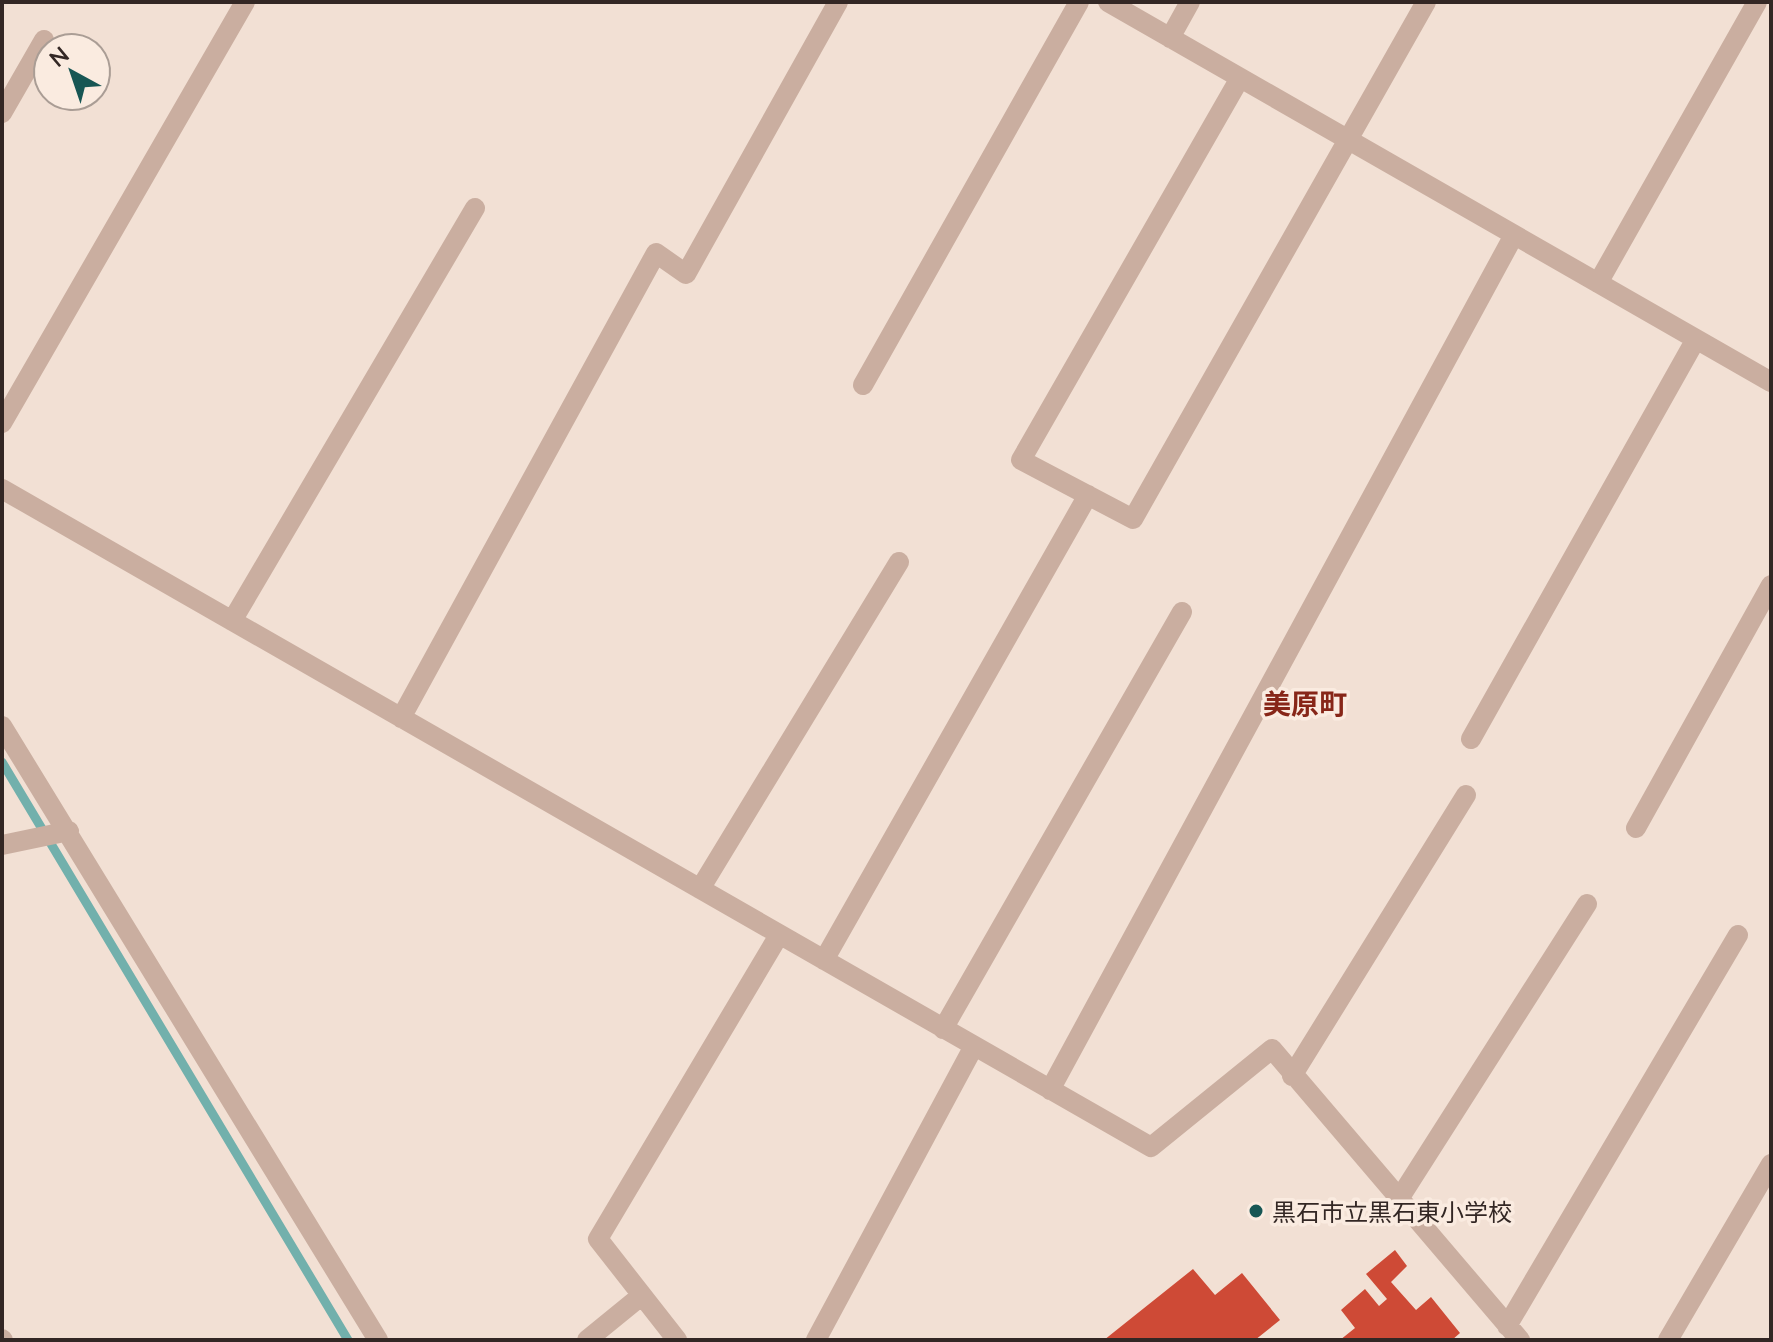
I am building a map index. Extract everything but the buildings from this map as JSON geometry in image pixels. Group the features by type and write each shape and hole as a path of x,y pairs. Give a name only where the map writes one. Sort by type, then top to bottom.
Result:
{"street":[{"path":"2,423 245,2"},
{"path":"401,718 656,253 686,274 838,2"},
{"path":"863,385 1079,2"},
{"path":"1108,2 1771,382"},
{"path":"1170,38 1190,2"},
{"path":"1240,78 1021,460 1133,519 1346,138 1426,2"},
{"path":"1598,283 1757,2"},
{"path":"2,113 32,61"},
{"path":"232,621 475,208"},
{"path":"1050,1090 1514,235"},
{"path":"1471,739 1696,339"},
{"path":"2,489 1151,1147 1272,1049 1514,1333 1738,935"},
{"path":"824,960 1088,495"},
{"path":"700,889 899,562"},
{"path":"1636,828 1771,585"},
{"path":"943,1029 1182,612"},
{"path":"2,726 378,1340"},
{"path":"1292,1076 1466,795"},
{"path":"2,845 69,831"},
{"path":"1399,1199 1587,904"},
{"path":"677,1340 598,1239 646,1152 779,935"},
{"path":"816,1340 974,1046"},
{"path":"1668,1340 1771,1164"},
{"path":"587,1340 641,1296"}],"waterway":[{"path":"2,762 348,1340"}],"place":[{"name":"黒石市立黒石東小学校","path":"1256,1211"}],"district":[{"name":"美原町","path":"1305,703"}]}
